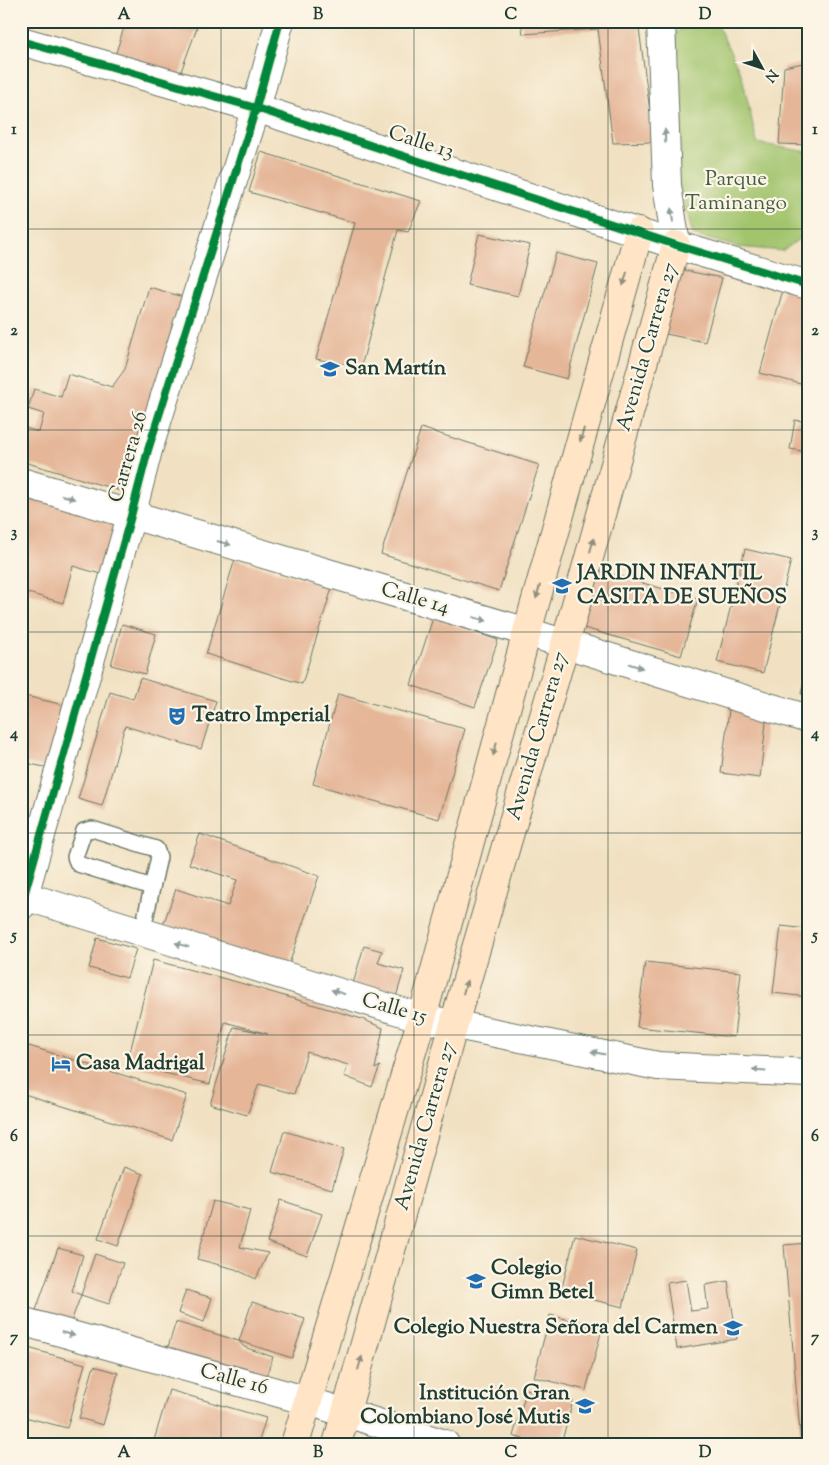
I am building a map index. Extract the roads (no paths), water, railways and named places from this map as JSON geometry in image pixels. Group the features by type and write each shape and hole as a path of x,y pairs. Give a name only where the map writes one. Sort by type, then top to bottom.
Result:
{"main road":[{"name":"Avenida Carrera 27","path":"294,1444 422,1018 527,632 639,232"},
{"name":"Avenida Carrera 27","path":"337,1444 454,1024 564,644 676,245"}],"street":[{"name":"Carrera 26","path":"22,899 148,450 256,108 280,21"},
{"name":"Avenida Carrera 27","path":"661,21 667,185 676,245"},
{"name":"Calle 13","path":"21,41 256,108 808,286"},
{"name":"Calle 14","path":"21,482 527,632 808,719"},
{"name":"Calle 15","path":"22,899 142,932 422,1018 658,1066 808,1073"},
{"name":"Calle 16","path":"21,1321 308,1400 346,1414 444,1444"}],"lane":[{"path":"142,932 159,857 156,849 92,829 84,831 75,857 78,864 152,887"}],"place":[{"name":"San Martín","path":"330,369"},
{"name":"JARDIN INFANTIL CASITA DE SUEÑOS","path":"562,586"},
{"name":"Teatro Imperial","path":"177,716"},
{"name":"Casa Madrigal","path":"61,1064"},
{"name":"Colegio Gimn Betel","path":"476,1281"},
{"name":"Colegio Nuestra Señora del Carmen","path":"733,1328"},
{"name":"Institución Gran Colombiano José Mutis","path":"585,1406"}],"park label":[{"name":"Parque Taminango","path":"736,192"}]}
